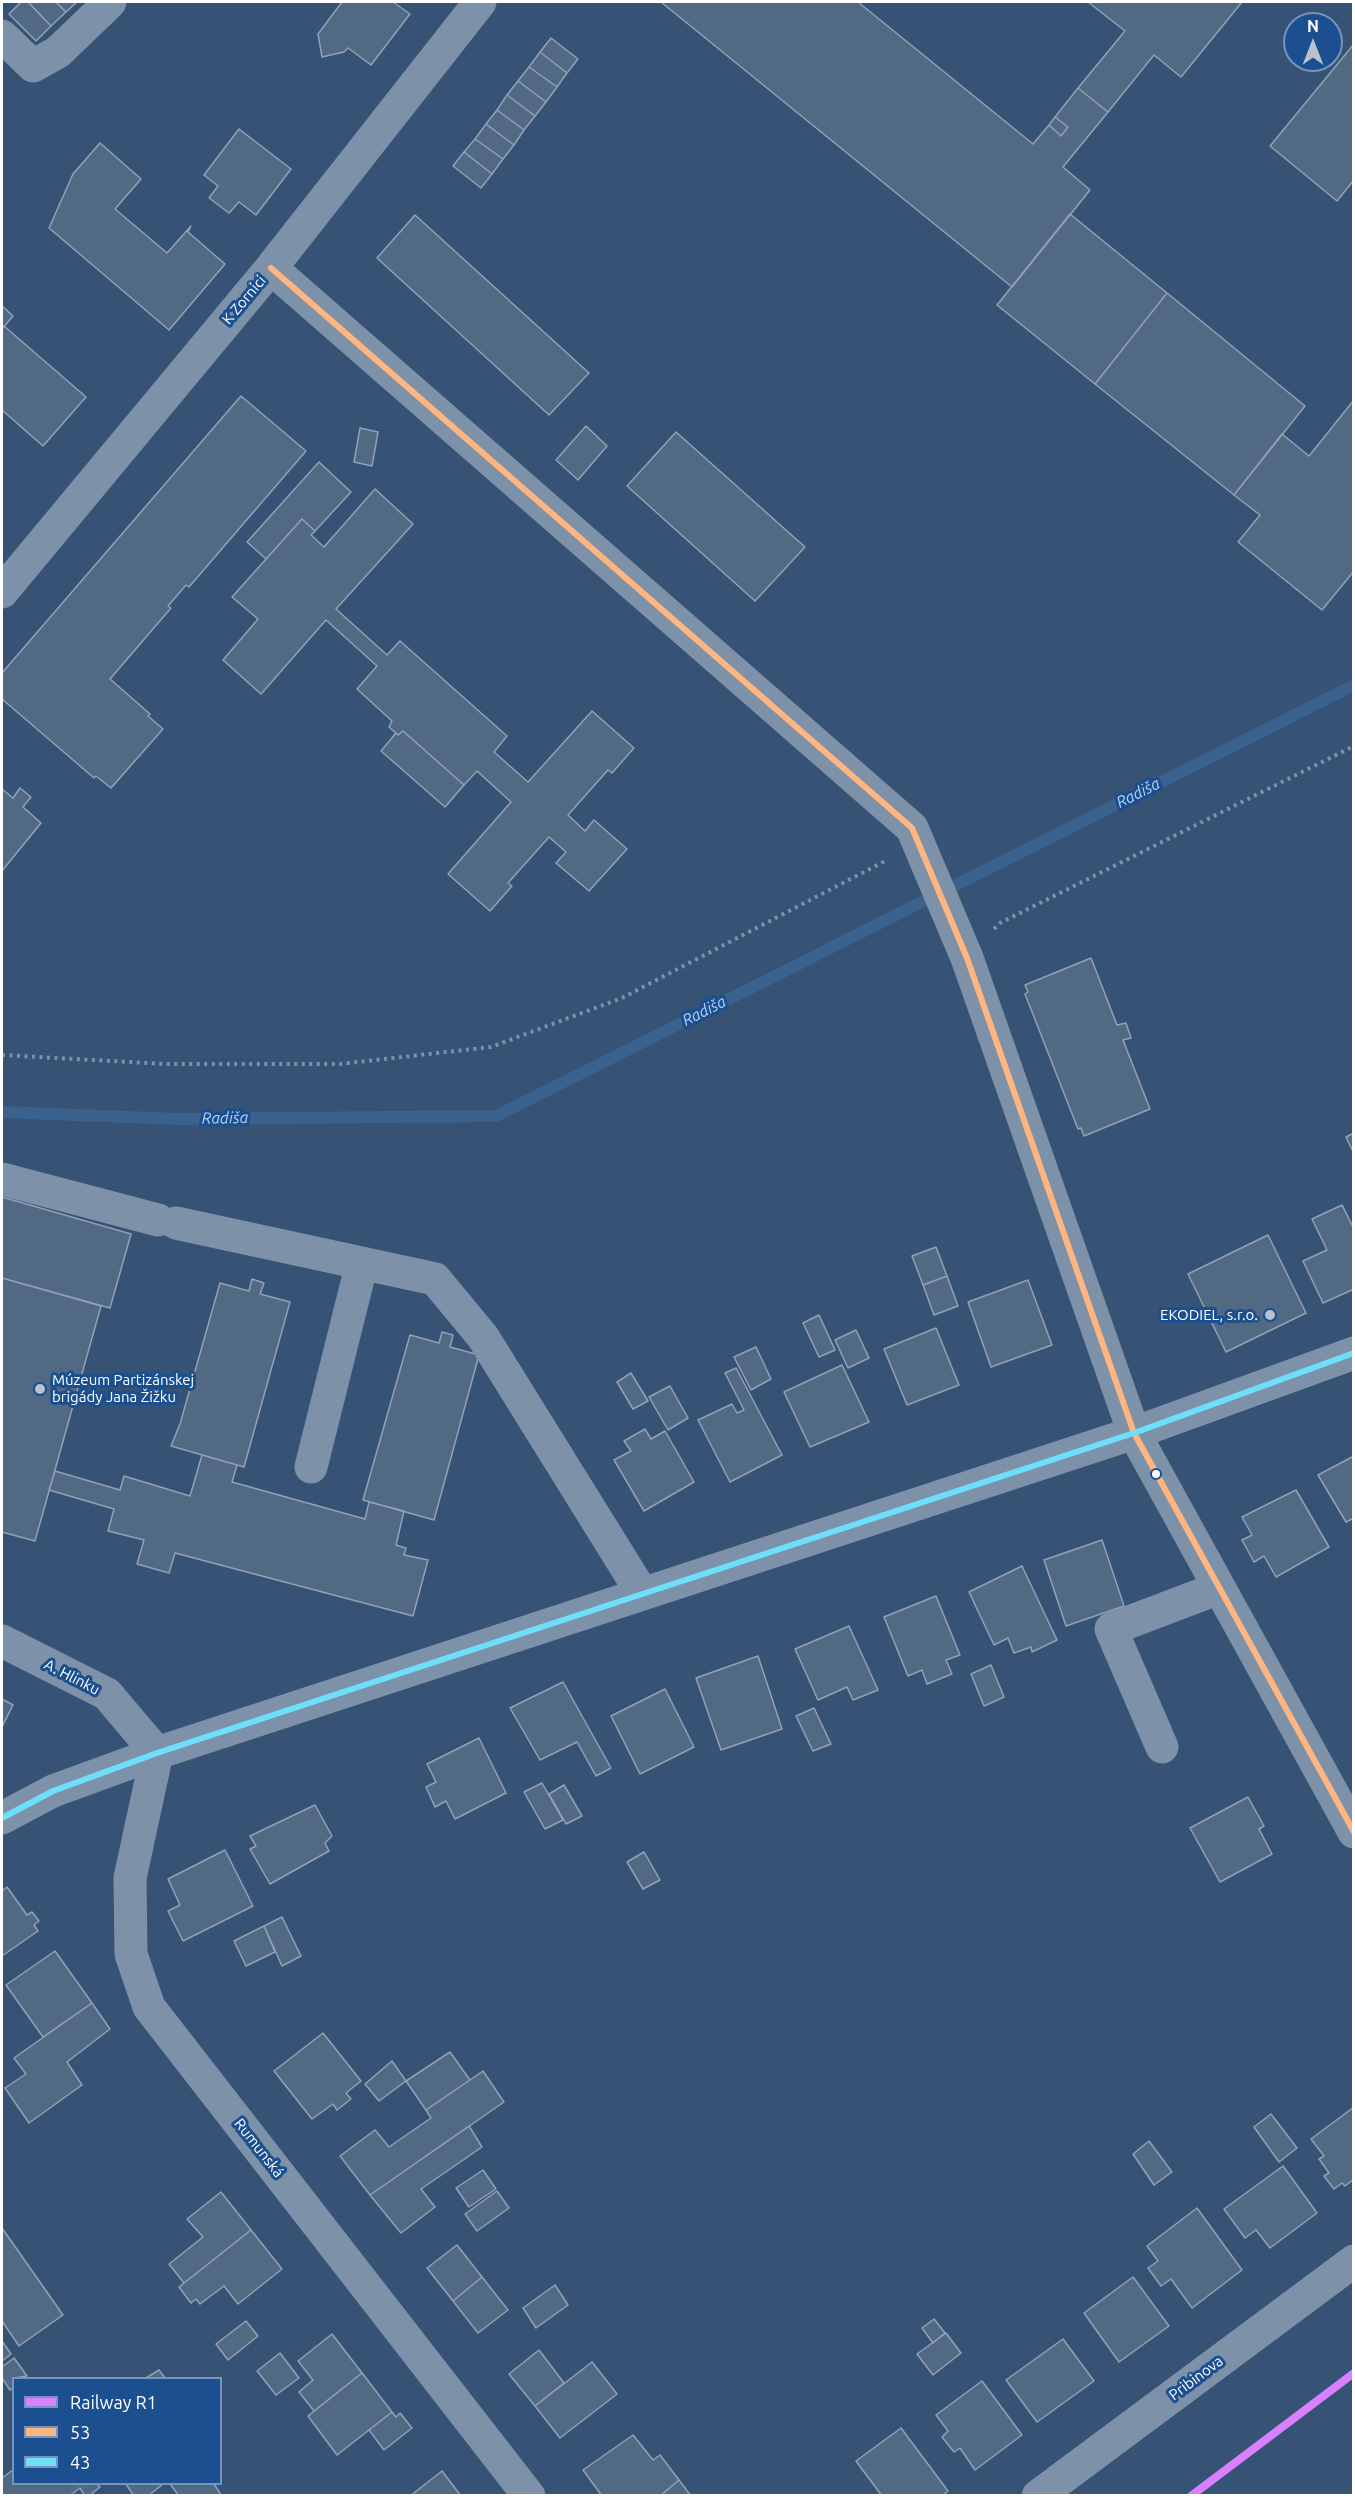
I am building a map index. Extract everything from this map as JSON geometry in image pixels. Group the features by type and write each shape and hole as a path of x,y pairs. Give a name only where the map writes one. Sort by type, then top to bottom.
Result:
{"street":[{"path":"2,36 33,66 58,52 110,2"},
{"name":"K Zornici","path":"2,592 271,268 480,2"},
{"path":"271,268 915,836 967,958 1134,1433 1353,1832"},
{"path":"2,1179 167,1222 435,1279 483,1337 642,1593"},
{"path":"310,1467 362,1263"},
{"path":"2,1818 53,1791 157,1753 1134,1433 1353,1353"},
{"path":"1162,1747 1111,1629 1219,1588"},
{"name":"A. Hlinku","path":"2,1641 107,1694 157,1753"},
{"name":"Rumunská","path":"157,1753 130,1878 130,1954 149,2007 529,2496"},
{"name":"Pribinova","path":"1038,2496 1353,2261"}],"path":[{"path":"967,958 1000,923 1353,746"},
{"path":"2,1055 166,1064 340,1064 491,1047 622,998 915,836"}],"building":[{"path":"21,2 28,2 51,26 36,41 9,14"},
{"path":"28,2 56,2 66,12 51,26"},
{"path":"56,2 77,2 66,12"},
{"path":"342,2 393,2 410,14 371,65 348,48 344,52 322,57 318,34"},
{"path":"661,2 858,2 1033,144 1049,125 1061,136 1068,127 1055,117 1078,88 1108,112 1063,167 1090,190 1012,287"},
{"path":"1088,2 1242,2 1181,77 1154,55 1108,112 1078,88 1125,31"},
{"path":"551,38 578,59 567,73 540,52"},
{"path":"1354,44 1354,180 1337,201 1270,146 1331,72 1343,72 1343,57"},
{"path":"540,52 567,73 557,87 529,67"},
{"path":"529,67 557,87 546,102 518,81"},
{"path":"518,81 546,102 535,116 507,95"},
{"path":"507,95 535,116 524,130 497,110"},
{"path":"497,110 524,130 514,145 486,124"},
{"path":"1055,117 1068,127 1061,136 1049,125"},
{"path":"486,124 514,145 503,159 475,139"},
{"path":"239,129 291,169 256,215 239,202 229,213 209,198 218,186 204,175"},
{"path":"475,139 503,159 492,174 464,152"},
{"path":"100,143 141,179 115,209 167,253 191,226 188,232 225,264 169,330 49,228 73,174"},
{"path":"464,152 492,174 481,188 453,166"},
{"path":"1070,214 1167,293 1095,384 997,305"},
{"path":"415,215 589,373 549,415 377,258"},
{"path":"1167,293 1305,406 1234,495 1095,384"},
{"path":"2,306 13,316 2,329"},
{"path":"4,326 86,397 43,446 2,410 2,329"},
{"path":"241,396 306,451 189,587 186,585 168,606 171,608 110,679 150,714 148,716 163,729 111,788 96,776 94,778 2,699 2,673"},
{"path":"1354,400 1354,571 1322,610 1238,542 1260,515 1234,495 1282,434 1309,456"},
{"path":"586,426 607,446 578,480 556,460"},
{"path":"360,428 378,432 372,466 354,462"},
{"path":"676,432 805,547 755,601 627,486"},
{"path":"319,462 351,492 315,531 302,519 266,559 247,542"},
{"path":"375,489 413,524 336,609 387,655 400,641 507,736 494,752 528,782 592,711 634,748 612,773 608,770 568,815 585,831 594,820 627,849 589,891 556,863 566,852 549,837 508,883 512,886 490,911 448,874 511,802 477,771 464,785 403,731 398,735 389,727 392,721 357,689 377,666 326,620 261,694 223,660 258,619 232,597 302,519 315,531 311,535 324,547"},
{"path":"403,731 464,785 445,807 381,751 396,733 398,735"},
{"path":"20,788 31,797 23,807 41,823 2,871 2,789 13,798"},
{"path":"1091,958 1117,1025 1126,1023 1131,1038 1123,1040 1150,1109 1084,1136 1081,1128 1078,1129 1025,994 1028,992 1025,985"},
{"path":"1354,1133 1354,1154 1346,1137"},
{"path":"2,1197 131,1234 110,1308 2,1278"},
{"path":"1342,1205 1354,1229 1354,1289 1323,1303 1303,1261 1327,1250 1312,1219"},
{"path":"1268,1235 1306,1313 1226,1352 1188,1274"},
{"path":"936,1247 947,1276 923,1285 912,1256"},
{"path":"947,1276 958,1306 934,1315 923,1285"},
{"name":"Múzeum Partizánskej brigády Jana Žižku","path":"2,1278 101,1306 35,1541 2,1532"},
{"path":"252,1279 264,1283 260,1294 290,1302 244,1467 171,1446 180,1424 220,1283 249,1291"},
{"path":"1028,1280 1052,1345 991,1367 968,1302"},
{"path":"819,1315 835,1350 819,1357 803,1323"},
{"path":"936,1328 959,1385 907,1405 884,1349"},
{"path":"856,1330 869,1358 848,1368 835,1340"},
{"path":"442,1332 453,1335 450,1347 479,1355 434,1520 363,1500 410,1335 439,1343"},
{"path":"756,1347 771,1379 751,1390 734,1357"},
{"path":"842,1365 869,1422 810,1447 784,1392"},
{"path":"736,1368 782,1455 730,1482 698,1420 732,1404 737,1413 744,1410 725,1373"},
{"path":"631,1373 648,1401 633,1409 617,1382"},
{"path":"670,1386 688,1418 668,1430 649,1397"},
{"path":"645,1429 651,1439 665,1431 694,1482 644,1511 614,1460 631,1451 624,1441"},
{"path":"202,1455 237,1465 232,1482 365,1519 369,1502 404,1511 396,1545 406,1548 404,1555 428,1560 413,1616 175,1553 169,1573 137,1564 144,1540 108,1531 114,1509 49,1490 55,1471 120,1490 124,1476 190,1496"},
{"path":"1354,1456 1354,1518 1346,1522 1318,1475"},
{"path":"1296,1490 1329,1547 1276,1577 1264,1556 1254,1562 1242,1540 1252,1535 1242,1517"},
{"path":"1102,1540 1124,1606 1066,1626 1044,1560"},
{"path":"1022,1566 1057,1640 1032,1652 1031,1647 1014,1653 1008,1638 994,1645 969,1592"},
{"path":"936,1596 960,1655 946,1660 952,1674 927,1684 922,1670 908,1676 884,1617"},
{"path":"849,1626 878,1690 853,1700 847,1687 818,1700 795,1649"},
{"path":"758,1656 782,1729 721,1750 696,1678"},
{"path":"991,1665 1004,1697 984,1706 971,1674"},
{"path":"563,1682 611,1768 596,1776 577,1742 540,1760 510,1708"},
{"path":"665,1689 694,1747 640,1774 611,1716"},
{"path":"2,1699 13,1705 2,1727"},
{"path":"814,1708 831,1744 813,1751 796,1716"},
{"path":"479,1738 506,1793 455,1819 446,1801 435,1807 426,1787 436,1782 427,1764"},
{"path":"542,1783 563,1820 545,1829 524,1792"},
{"path":"564,1785 582,1816 566,1824 549,1794"},
{"path":"1248,1797 1264,1826 1259,1829 1272,1854 1220,1882 1190,1828"},
{"path":"315,1805 332,1836 325,1843 329,1851 270,1884 250,1849 256,1846 250,1836"},
{"path":"225,1850 253,1906 183,1941 168,1911 180,1905 168,1879"},
{"path":"644,1852 660,1880 643,1889 627,1862"},
{"path":"7,1887 27,1915 32,1912 39,1921 34,1925 38,1931 2,1956 2,1891"},
{"path":"282,1917 301,1956 282,1966 264,1926"},
{"path":"264,1926 275,1952 246,1966 234,1941"},
{"path":"55,1951 92,2003 43,2037 6,1985"},
{"path":"92,2003 110,2029 67,2062 82,2085 29,2123 5,2088 26,2074 14,2058"},
{"path":"323,2033 361,2081 346,2093 351,2099 337,2110 333,2104 312,2119 274,2071"},
{"path":"450,2052 470,2080 426,2110 406,2081"},
{"path":"392,2061 406,2081 379,2101 365,2084"},
{"path":"483,2071 504,2102 370,2195 340,2156 375,2130 389,2147 431,2118 426,2110"},
{"path":"1354,2107 1354,2179 1345,2186 1342,2183 1334,2189 1324,2176 1329,2173 1319,2159 1324,2156 1311,2139"},
{"path":"1271,2114 1297,2148 1279,2162 1254,2127"},
{"path":"469,2126 482,2147 421,2189 435,2207 401,2233 370,2195"},
{"path":"1149,2141 1172,2172 1154,2185 1133,2154"},
{"path":"1283,2166 1317,2213 1270,2248 1256,2230 1245,2238 1224,2209"},
{"path":"483,2170 496,2189 469,2207 456,2188"},
{"path":"497,2191 509,2208 477,2231 465,2214"},
{"path":"221,2192 251,2230 184,2283 169,2264 203,2237 187,2219"},
{"path":"1197,2208 1242,2270 1192,2308 1171,2279 1161,2286 1148,2268 1158,2261 1147,2246"},
{"path":"2,2228 63,2315 19,2346 2,2321"},
{"path":"251,2230 282,2269 238,2304 224,2286 200,2304 196,2299 191,2303 179,2287"},
{"path":"457,2245 482,2277 453,2301 427,2268"},
{"path":"482,2277 508,2310 478,2333 453,2301"},
{"path":"1133,2277 1169,2326 1119,2362 1084,2313"},
{"path":"555,2285 568,2305 536,2328 523,2308"},
{"path":"934,2319 945,2333 933,2343 922,2328"},
{"path":"246,2321 258,2336 228,2360 216,2344"},
{"path":"946,2333 961,2353 933,2375 917,2354"},
{"path":"332,2334 362,2373 314,2411 299,2392 313,2380 298,2361"},
{"path":"1063,2339 1094,2381 1037,2422 1006,2380"},
{"path":"2,2341 11,2354 2,2361"},
{"path":"539,2350 564,2383 535,2406 509,2374"},
{"path":"280,2353 299,2378 276,2395 257,2371"},
{"path":"14,2358 27,2376 12,2377 10,2390 2,2378 2,2367"},
{"path":"592,2362 617,2394 560,2438 535,2406"},
{"path":"159,2370 164,2377 148,2377"},
{"path":"362,2373 392,2412 337,2455 308,2416"},
{"path":"982,2381 1022,2435 975,2470 960,2448 954,2452 942,2437 948,2431 936,2415"},
{"path":"392,2412 396,2417 400,2413 412,2428 384,2450 369,2430"},
{"path":"901,2428 948,2491 942,2496 882,2496 856,2461"},
{"path":"633,2435 653,2460 660,2455 679,2480 660,2496 602,2496 583,2470"},
{"path":"12,2471 12,2485 98,2485 100,2487 89,2496 85,2496 80,2488 69,2496 2,2496 2,2478"},
{"path":"442,2471 461,2496 410,2496"},
{"path":"679,2480 691,2496 660,2496"},
{"path":"127,2485 162,2485 148,2496 134,2496"},
{"path":"171,2485 215,2485 222,2496 179,2496"}],"waterway":[{"name":"Radiša","path":"2,1112 177,1119 496,1116 1354,685"}],"rail line":[{"name":"R1","path":"1191,2496 1354,2373"}],"transit line":[{"name":"53","path":"271,268 912,828 967,958 1134,1433 1354,1832"},
{"name":"43","path":"2,1818 53,1791 157,1753 1134,1433 1354,1353"}],"place":[{"name":"EKODIEL, s.r.o.","path":"1270,1315"},
{"name":"Múzeum Partizánskej brigády Jana Žižku","path":"40,1389"}]}
